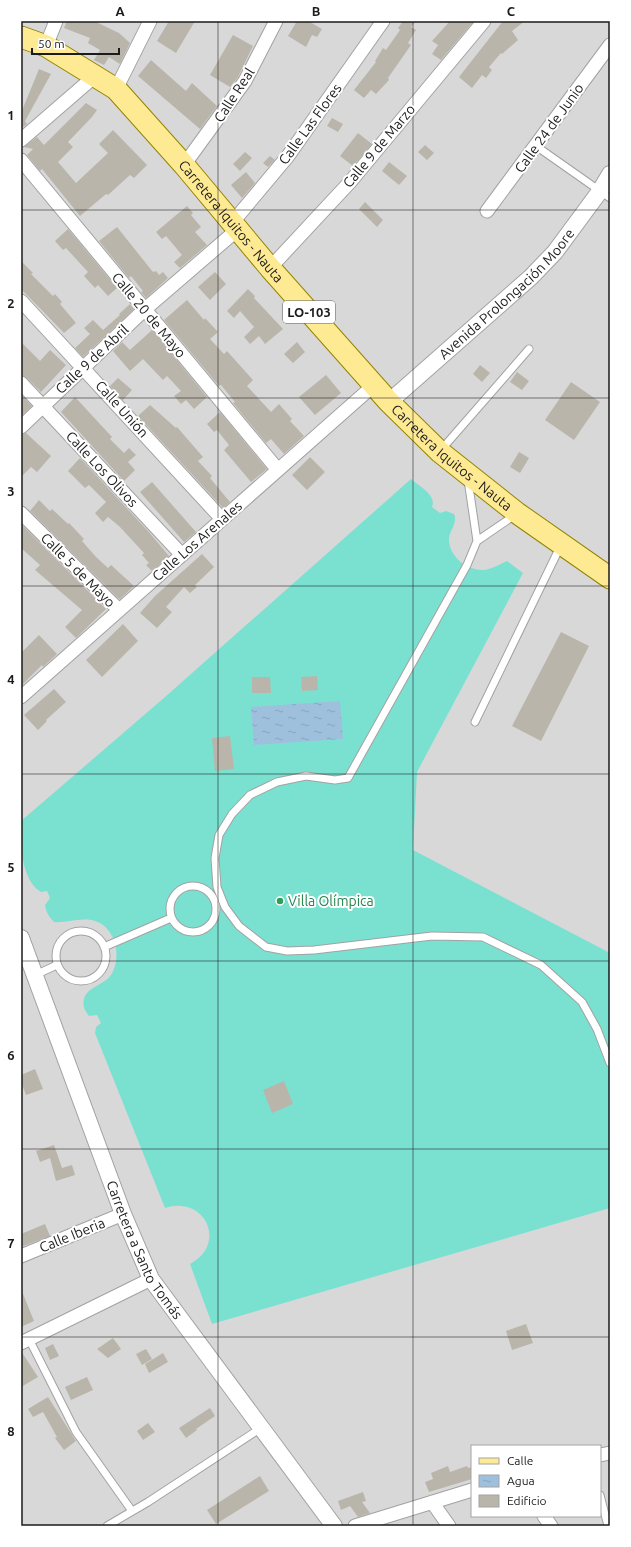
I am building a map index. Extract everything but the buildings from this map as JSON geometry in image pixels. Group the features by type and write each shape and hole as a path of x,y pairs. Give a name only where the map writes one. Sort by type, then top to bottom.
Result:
{"main road":[{"name":"Carretera Iquitos - Nauta","path":"21,37 46,46 96,75 116,89 184,165 270,268 373,386 389,402 440,452 517,513 610,578"}],"street":[{"path":"46,46 56,21"},
{"path":"116,89 150,21"},
{"name":"Calle Real","path":"184,165 245,81 276,21"},
{"name":"Calle Las Flores","path":"235,226 288,156 383,21"},
{"name":"Calle 9 de Marzo","path":"270,268 350,182 484,21"},
{"name":"Calle 24 de Junio","path":"487,211 610,45"},
{"path":"21,140 96,75"},
{"name":"Calle 20 de Mayo","path":"21,160 278,470"},
{"name":"Avenida Prolongación Moore","path":"389,402 531,277 605,195 610,174"},
{"name":"Calle 9 de Abril","path":"21,427 42,405 235,226"},
{"name":"Calle Unión","path":"21,301 222,519"},
{"name":"Calle Los Olivos","path":"21,383 182,555"},
{"name":"Calle Los Arenales","path":"21,697 373,386"},
{"name":"Calle 5 de Mayo","path":"21,513 119,610"},
{"name":"Carretera a Santo Tomás","path":"21,938 123,1214 151,1279 334,1526"},
{"name":"Calle Iberia","path":"21,1256 123,1214"},
{"path":"25,1341 151,1279"},
{"path":"355,1526 471,1490"},
{"path":"432,1502 449,1526"},
{"path":"545,1517 551,1526"}],"lane":[{"path":"536,146 605,195"},
{"path":"440,452 529,349"},
{"path":"467,473 477,541 467,565 348,778 335,780 306,776 277,782 250,794 232,814 219,835 215,858 218,899 215,917 208,927 202,930 190,932 179,928 171,918 170,906 174,895 183,887 195,885 201,887 218,899 226,907 239,926 266,947 287,951 314,950 432,936 483,937 541,965 582,1002 597,1029 610,1063"},
{"path":"477,541 517,513"},
{"path":"475,722 562,545"},
{"path":"104,947 171,918"},
{"path":"78,931 91,933 101,941 104,947 106,954 104,967 90,980 84,982 70,979 60,971 57,965 56,959 58,946 66,935 72,932 78,931"},
{"path":"35,975 57,965"},
{"path":"25,1341 76,1432 132,1511"},
{"path":"107,1526 261,1428"},
{"path":"601,1499 608,1526"}],"shaded area":[{"path":"21,21 610,21 610,1526 21,1526"},
{"name":"Villa Olímpica","path":"411,479 430,495 433,503 432,507 440,513 446,511 454,514 455,520 449,538 452,551 460,561 471,568 484,570 493,568 507,561 523,573 417,772 413,850 610,953 610,1208 212,1324 190,1264 201,1255 208,1245 209,1234 207,1224 201,1215 191,1208 179,1206 165,1208 95,1033 96,1027 101,1023 97,1015 89,1016 85,1010 83,1002 88,992 108,978 115,967 116,950 111,934 99,923 91,920 54,922 47,912 45,905 50,898 47,891 41,892 34,886 25,870 21,840 21,821 165,697"}],"water":[{"path":"340,701 343,739 254,745 251,707"}],"place":[{"name":"Villa Olímpica","path":"280,901"}]}
